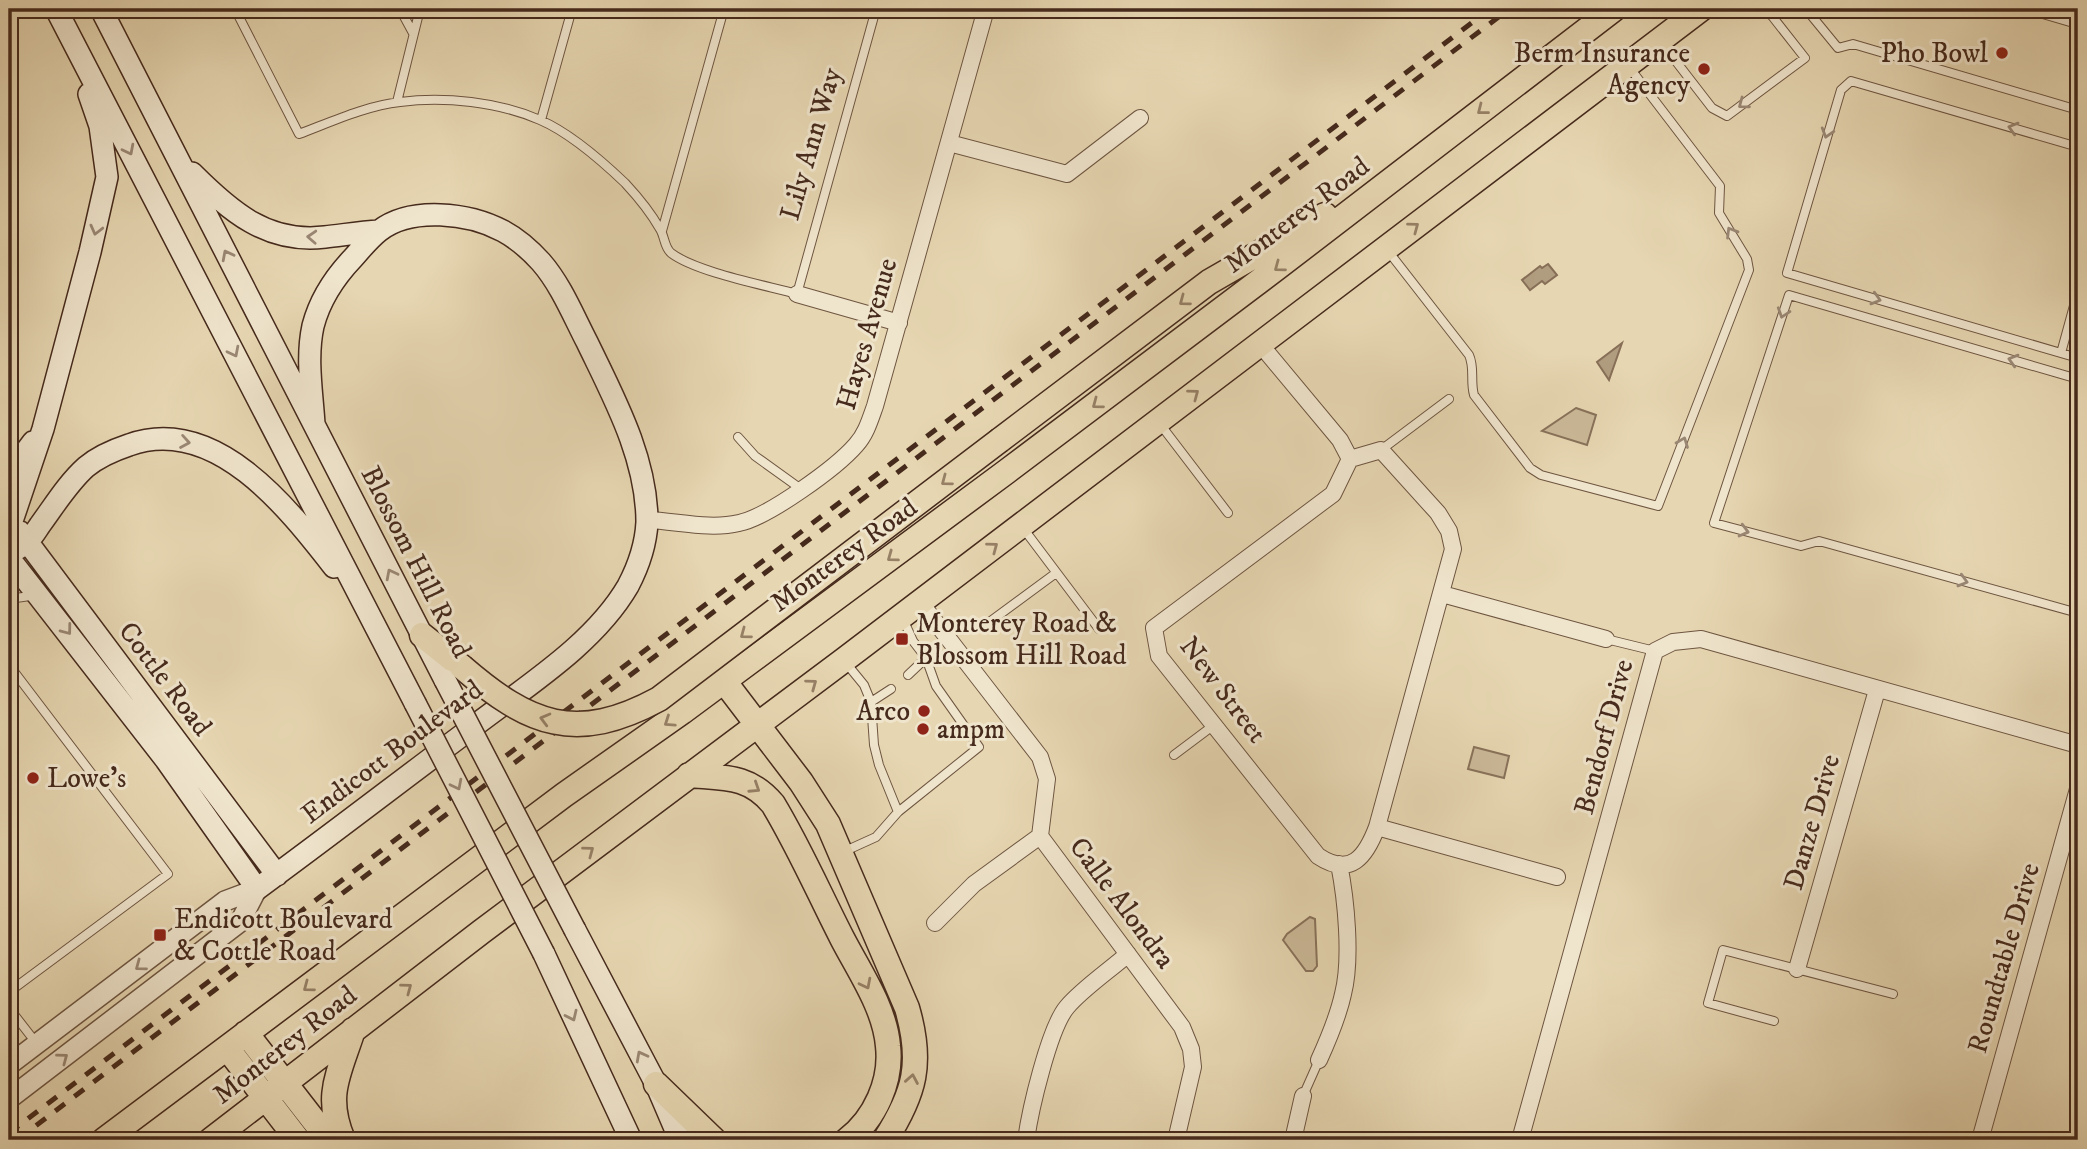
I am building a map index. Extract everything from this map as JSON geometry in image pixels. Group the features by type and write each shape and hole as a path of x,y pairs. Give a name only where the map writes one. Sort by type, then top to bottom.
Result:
{"main road":[{"path":"57,9 544,954 631,1140"},
{"name":"Blossom Hill Road","path":"101,9 422,635"},
{"name":"Monterey Road","path":"104,1140 554,802 724,681 1049,440 1614,9"},
{"name":"Monterey Road","path":"211,1140 1701,9"},
{"path":"9,555 90,253 107,177 100,126 89,93 87,68"},
{"path":"177,159 220,201 242,218 269,230 323,238 379,231"},
{"path":"422,635 453,673 507,704 542,719 600,723 631,713 659,699 1209,282 1411,165"},
{"name":"Endicott Boulevard","path":"257,889 538,677 597,628 629,584 645,537 647,520 639,461 615,400 555,280 539,259 503,231 459,217 417,217 396,222 379,231"},
{"path":"314,424 310,349 317,315 331,283 379,231"},
{"path":"9,469 43,429"},
{"path":"14,530 88,465 104,455 139,441 156,439 197,444 229,460 287,508 365,605"},
{"name":"Cottle Road","path":"14,530 277,875"},
{"name":"Cottle Road","path":"9,555 166,760 257,889"},
{"name":"Blossom Hill Road","path":"453,673 575,930 656,1084 680,1140"},
{"path":"724,681 815,803 842,853 907,1008 916,1038 914,1081 903,1111 885,1140"},
{"path":"689,775 743,781 764,794 773,804 877,1008 889,1047 884,1085 868,1120 848,1140"},
{"path":"343,1140 332,1107 333,1093 353,1030"},
{"path":"237,1041 275,1091 329,1140"},
{"path":"656,1084 714,1140"},
{"path":"275,1091 298,1140"}],"street":[{"name":"Hayes Avenue","path":"647,520 702,525 739,523 770,510 856,445 868,426 899,323 986,9"},
{"path":"949,143 1067,174 1140,118"},
{"path":"797,294 899,323"},
{"path":"1260,344 1324,420 1350,458 1381,450 1438,513 1449,531 1453,549 1377,827 1369,849 1356,862 1339,864 1347,945 1344,991 1332,1033 1319,1060"},
{"name":"New Street","path":"1339,864 1328,863 1318,856 1159,656 1154,628 1333,494 1350,458"},
{"path":"1441,594 1606,639"},
{"name":"Calle Alondra","path":"911,609 1040,757 1047,779 1041,836 1182,1027 1191,1049 1193,1067 1175,1140"},
{"name":"Bendorf Drive","path":"1520,1140 1655,651 1673,642 1701,639 2078,745"},
{"name":"Danze Drive","path":"1797,969 1877,690"},
{"name":"Roundtable Drive","path":"1980,1140 2078,789"},
{"path":"1377,827 1558,877"},
{"path":"935,923 974,884 1041,836"},
{"name":"Endicott Boulevard","path":"9,1065 225,901 257,889"},
{"name":"Endicott Boulevard","path":"9,1099 240,922 257,889"},
{"path":"1026,1140 1046,1055 1060,1017 1068,1005 1128,954"},
{"path":"1293,1140 1303,1096"}],"lane":[{"path":"235,9 299,134 347,116 397,102 429,99 503,108 541,120 600,159 635,193 662,232 668,251 687,263 797,294"},
{"path":"400,9 413,33"},
{"path":"397,102 419,9"},
{"path":"541,120 572,9"},
{"path":"662,232 724,9"},
{"name":"Lily Ann Way","path":"797,294 876,9"},
{"path":"1660,40 1712,108 1727,116 1805,58 1772,16 1763,9"},
{"path":"1805,9 1838,48 1853,44 2078,110"},
{"path":"2026,9 2070,22 2070,9"},
{"path":"1386,248 1469,355 1473,364 1471,385 1474,395 1530,468 1541,475 1658,506 1749,270 1747,259 1719,213 1720,186 1627,65"},
{"path":"2078,147 1851,81 1841,90 1787,273 2078,358"},
{"path":"2061,353 2078,291"},
{"path":"2078,379 1789,295 1714,523 1801,546 1819,541 2078,614"},
{"path":"1381,450 1449,398"},
{"path":"1158,422 1228,513"},
{"path":"738,437 755,456 801,489"},
{"path":"1021,526 1099,629"},
{"path":"984,626 1056,573"},
{"path":"9,599 39,594"},
{"path":"842,853 876,837 898,812 979,747 936,686 926,658 914,641 911,609"},
{"path":"1606,639 1655,651"},
{"path":"908,676 926,658"},
{"path":"844,660 864,685 871,702 874,745 898,812"},
{"path":"9,666 168,874 9,992"},
{"path":"871,702 891,689"},
{"path":"1174,755 1214,725"},
{"path":"1774,1021 1708,1003 1723,950 1893,994"},
{"path":"9,1008 37,1044"},
{"path":"1303,1096 1319,1060"}],"shaded area":[{"path":"1548,264 1557,275 1530,290 1522,280 1540,266 1542,268"},
{"path":"1622,343 1609,380 1597,362"},
{"path":"1576,408 1596,415 1587,445 1542,431"},
{"path":"1474,747 1509,756 1504,778 1468,769"},
{"path":"1310,917 1315,919 1317,966 1313,971 1306,971 1283,940"}],"railway":[{"path":"9,1133 1490,9"},
{"path":"17,1140 1509,9"}],"place":[{"name":"Pho Bowl","path":"2002,53"},
{"name":"Berm Insurance Agency","path":"1704,69"},
{"name":"Monterey Road & Blossom Hill Road","path":"902,639"},
{"name":"Arco","path":"924,711"},
{"name":"ampm","path":"923,729"},
{"name":"Lowe's","path":"33,778"},
{"name":"Endicott Boulevard & Cottle Road","path":"160,935"}]}
